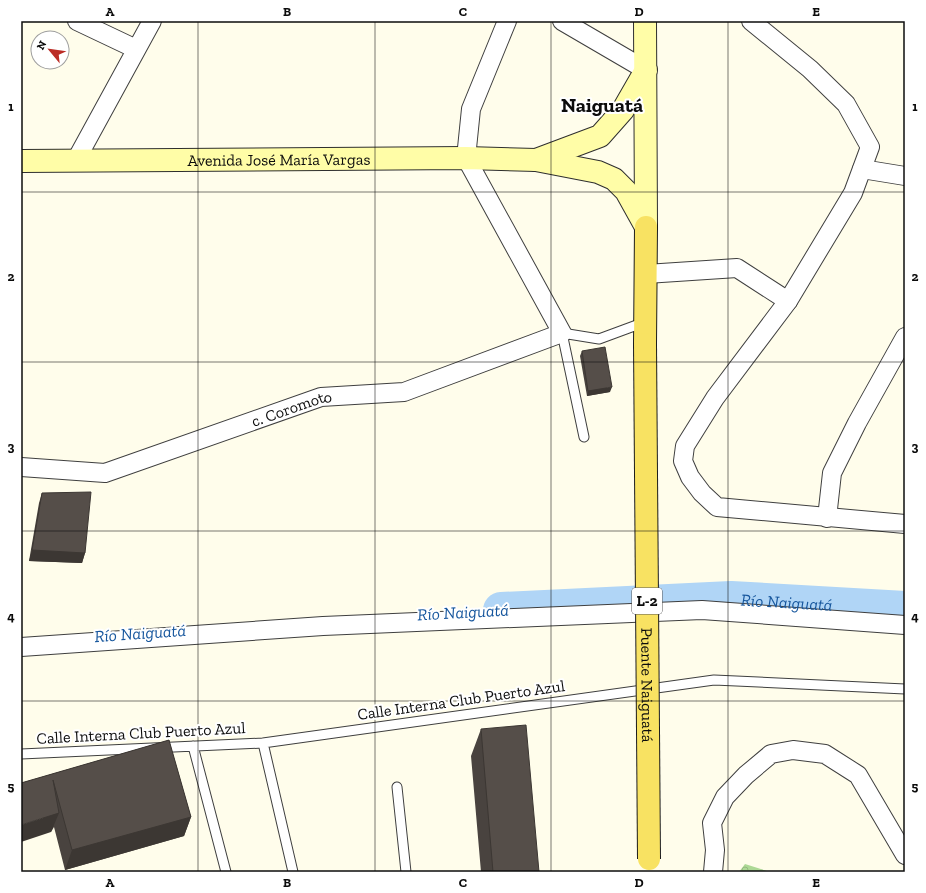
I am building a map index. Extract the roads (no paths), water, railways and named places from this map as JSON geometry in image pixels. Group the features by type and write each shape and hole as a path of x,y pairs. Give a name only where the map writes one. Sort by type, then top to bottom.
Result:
{"main road":[{"name":"L-2","path":"645,21 646,321"},
{"name":"Avenida José María Vargas","path":"536,160 600,136 623,110 646,70"},
{"name":"Avenida José María Vargas","path":"21,161 466,158 536,160 598,172 614,180 626,191 646,227"},
{"name":"Puente Naiguatá","path":"646,321 649,865"}],"street":[{"path":"77,21 136,50"},
{"path":"76,160 152,21"},
{"path":"507,21 471,109 466,158 562,333"},
{"path":"562,21 646,70"},
{"path":"751,21 810,69 846,104 870,147 853,193 788,301 715,398 685,446 683,461 694,483 717,507 905,524"},
{"path":"862,169 905,176"},
{"path":"646,274 737,268 788,301"},
{"name":"c. Coromoto","path":"21,467 105,473 321,397 404,392 562,333"},
{"path":"827,518 832,473 905,337"},
{"path":"21,647 323,626 702,610 905,625"},
{"path":"713,872 715,850 712,824 725,797 746,775 771,754 793,750 825,754 858,775 905,855"}],"lane":[{"path":"584,437 562,333 599,339 646,321"},
{"name":"Calle Interna Club Puerto Azul","path":"21,754 263,743 714,680 905,689"},
{"path":"263,743 293,872"},
{"path":"193,746 226,872"},
{"path":"397,787 406,872"}],"waterway":[{"name":"Río Naiguatá","path":"501,610 731,599 905,609"}],"district":[{"name":"Naiguatá","path":"602,105"}]}
